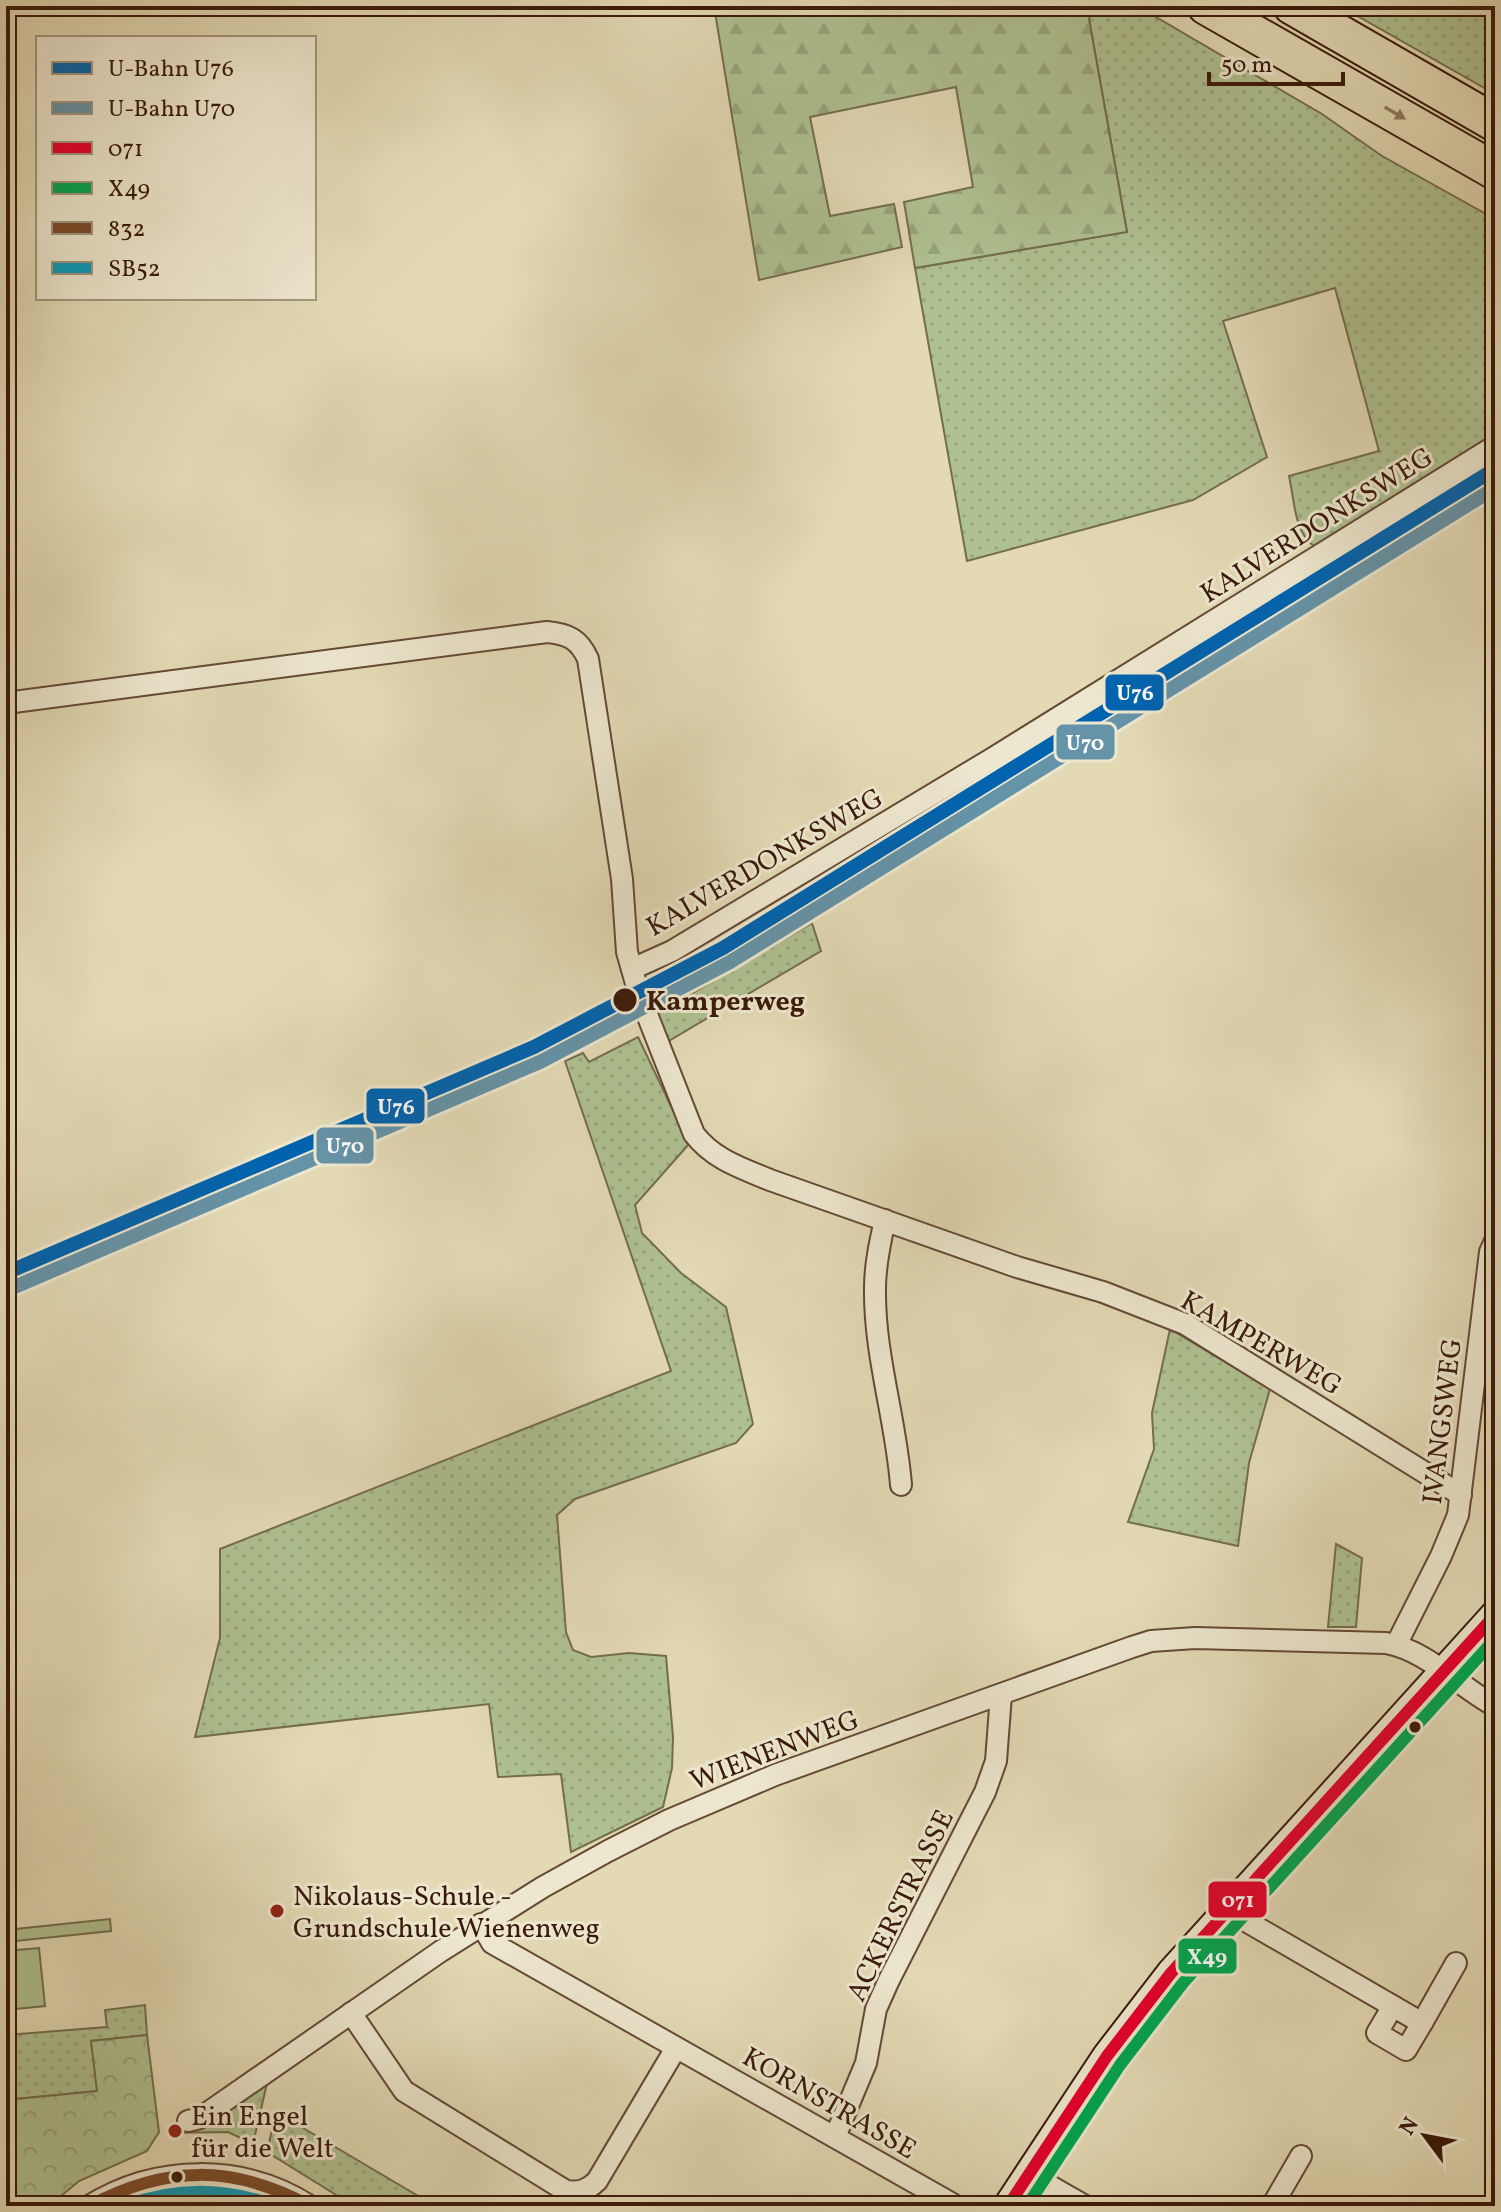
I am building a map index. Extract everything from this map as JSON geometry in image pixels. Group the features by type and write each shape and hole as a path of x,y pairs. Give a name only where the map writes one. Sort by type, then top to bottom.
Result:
{"highway":[{"path":"1206,6 1495,171"},
{"path":"1292,6 1495,123"}],"main road":[{"path":"1008,2206 1131,2023 1227,1910 1495,1615"}],"street":[{"name":"KALVERDONKSWEG","path":"6,703 547,632 572,638 583,647 588,659 622,879 627,952 632,969 672,951 980,766 1495,446"},
{"name":"KAMPERWEG","path":"632,969 694,1134 701,1144 732,1164 1017,1267 1103,1292 1185,1324 1461,1495"},
{"path":"885,1220 875,1289 883,1371 898,1445 901,1485"},
{"name":"IVANGSWEG","path":"1396,1645 1452,1533 1461,1495 1490,1252 1495,1241"},
{"name":"WIENENWEG","path":"188,2121 200,2118 481,1924 608,1851 669,1820 775,1775 1151,1641 1195,1638 1396,1645 1422,1656 1495,1706"},
{"name":"ACKERSTRASSE","path":"835,2137 866,2063 876,2009 985,1792 996,1761 1001,1695"},
{"path":"1227,1910 1422,2023"},
{"name":"KORNSTRASSE","path":"481,1924 492,1943 956,2206"},
{"path":"1393,2006 1377,2033 1406,2050 1456,1963"},
{"path":"351,2013 404,2091 566,2191 575,2193 590,2188 597,2181 676,2048"},
{"path":"1272,2206 1301,2156"},
{"path":"89,2206 135,2184 170,2176 202,2174 251,2179 277,2188 310,2206"},
{"path":"1029,2174 1085,2206"}],"green space":[{"path":"714,6 1092,6 1089,19 1127,232 915,268 904,202 973,187 956,87 810,117 830,216 894,204 902,247 759,280"},
{"path":"1092,6 1137,6 1322,114 1382,156 1495,219 1495,436 1314,546 1307,540 1299,524 1289,476 1379,451 1335,288 1223,321 1267,457 1193,500 967,561 915,268 1127,232 1089,19"},
{"path":"1340,6 1495,6 1495,94 1354,14"},
{"path":"812,923 821,951 667,1042 657,1014"},
{"path":"638,1037 689,1144 635,1205 642,1233 681,1273 726,1307 753,1424 736,1443 575,1499 557,1515 566,1632 573,1650 591,1657 629,1653 666,1656 673,1737 672,1768 663,1807 571,1852 561,1774 498,1777 489,1704 195,1737 220,1638 220,1549 671,1371 565,1061 583,1053 589,1062"},
{"path":"1170,1329 1270,1389 1249,1463 1238,1546 1128,1522 1154,1449 1152,1413"},
{"path":"1336,1544 1362,1558 1356,1627 1328,1627"},
{"path":"110,1919 111,1931 6,1942 6,1930"},
{"path":"39,1948 45,2006 6,2010 6,1951"},
{"path":"145,2005 147,2035 91,2041 98,2091 6,2100 6,2035 107,2027 105,2010"},
{"path":"147,2035 159,2132 147,2151 79,2181 49,2206 6,2206 6,2100 97,2091 91,2041"},
{"path":"267,2083 253,2144 228,2132 169,2133 176,2128 200,2128"},
{"path":"276,2112 435,2206 354,2206 267,2152"}],"metro line":[{"name":"U76","path":"6,1273 534,1047 723,948 1495,469"},
{"name":"U70","path":"12,1288 540,1062 730,962 1495,488"}],"transit line":[{"name":"071","path":"1008,2206 1107,2056 1171,1973 1495,1615"},
{"name":"X49","path":"1027,2206 1120,2065 1183,1983 1495,1639"},
{"name":"832","path":"89,2206 145,2183 200,2175 254,2183 310,2206"},
{"name":"SB52","path":"124,2206 162,2195 200,2192 238,2195 276,2206"}],"place":[{"name":"Kamperweg","path":"625,1000"},
{"name":"Nikolaus-Schule - Grundschule Wienenweg","path":"277,1911"},
{"name":"Ein Engel für die Welt","path":"175,2131"}]}
